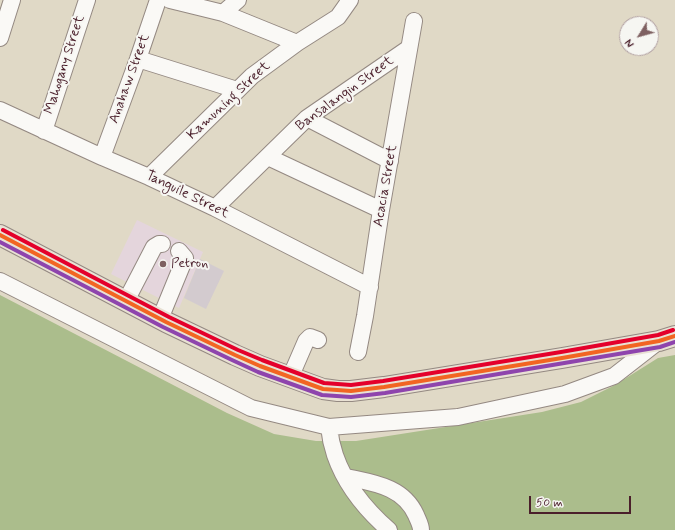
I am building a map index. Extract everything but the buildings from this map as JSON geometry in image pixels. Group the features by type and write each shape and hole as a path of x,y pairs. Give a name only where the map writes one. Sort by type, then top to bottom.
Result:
{"main road":[{"path":"0,235 160,319 235,356 290,378 323,389 338,391 372,389 667,339"}],"street":[{"path":"0,38 12,0"},
{"name":"Mahogany Street","path":"44,130 87,0"},
{"name":"Anahaw Street","path":"102,158 158,0"},
{"path":"170,0 223,13 297,43"},
{"path":"223,13 238,0"},
{"name":"Kamuning Street","path":"150,177 252,76 297,43 338,17 350,0"},
{"name":"Acacia Street","path":"358,352 414,21"},
{"name":"Bansalangin Street","path":"215,208 307,118 409,48"},
{"path":"138,59 237,90"},
{"name":"Tanguile Street","path":"0,110 102,158 150,177 215,208 370,287"},
{"path":"307,118 390,162"},
{"path":"268,157 381,210"},
{"path":"126,301 154,247 162,244"},
{"path":"160,319 185,258 179,251"},
{"path":"0,280 251,408 329,427 458,417 565,394 614,376 667,339"},
{"path":"290,378 306,341 310,337 318,340"},
{"path":"329,427 335,456 346,477 359,498 373,516 389,530"},
{"path":"346,477 374,483 391,489 404,497 414,510 421,526 421,530"}],"shaded area":[{"path":"137,220 203,252 179,308 111,274"},
{"path":"200,259 224,271 206,309 184,298"}],"green space":[{"path":"0,295 227,413 274,434 316,441 356,441 542,412 581,402 615,385 658,358 675,355 675,530 0,530"}],"transit line":[{"path":"3,230 169,317 238,350 324,383 351,385 383,381 658,335 673,330"},
{"path":"0,235 166,322 235,355 260,366 323,389 351,391 384,387 562,358 659,341 675,336"},
{"path":"0,242 163,327 232,360 258,372 322,395 351,397 385,393 660,347 675,342"}],"place":[{"name":"Petron","path":"163,264"}]}
